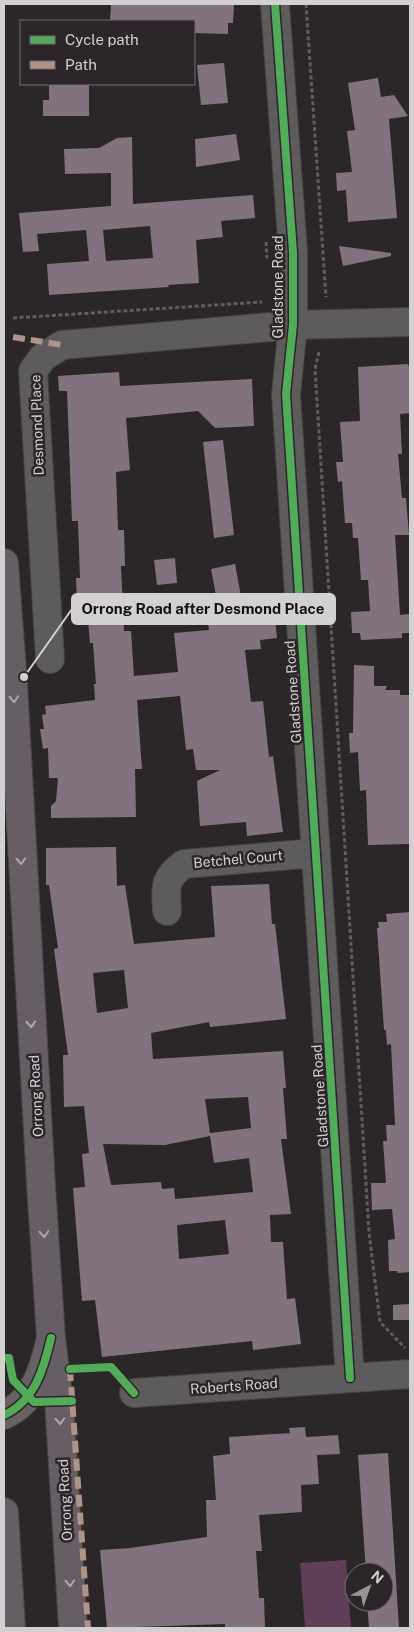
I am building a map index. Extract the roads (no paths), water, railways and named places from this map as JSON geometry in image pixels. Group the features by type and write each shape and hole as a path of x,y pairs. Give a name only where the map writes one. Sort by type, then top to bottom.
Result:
{"highway":[{"name":"Orrong Road","path":"4,563 13,683 20,848 51,1338 58,1396 73,1628"},
{"path":"4,1512 11,1628"}],"main road":[{"path":"4,1415 23,1402 35,1386 43,1372 51,1338"}],"street":[{"name":"Gladstone Road","path":"275,4 293,252 293,312 286,394 350,1378"},
{"name":"Desmond Place","path":"50,659 33,371 43,356 62,345 293,312 410,322"},
{"name":"Betchel Court","path":"167,911 166,884 172,873 184,864 316,853"},
{"name":"Roberts Road","path":"134,1393 410,1374"}],"place":[{"name":"Orrong Road after Desmond Place","path":"24,677"}]}
